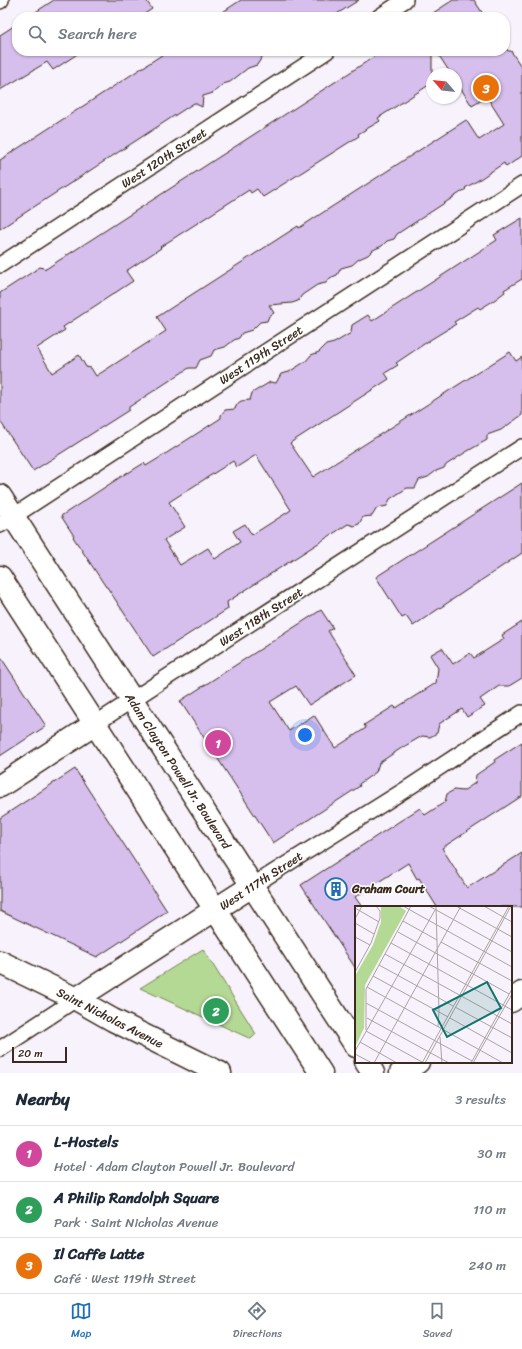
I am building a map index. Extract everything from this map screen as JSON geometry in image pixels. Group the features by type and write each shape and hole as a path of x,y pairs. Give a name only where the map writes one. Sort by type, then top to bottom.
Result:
{"main road":[{"name":"Adam Clayton Powell Jr. Boulevard","path":"0,496 7,521 132,700 355,1044"},
{"path":"0,577 322,1073"},
{"name":"West 118th Street","path":"0,786 95,724"},
{"name":"West 117th Street","path":"76,999 252,886"},
{"name":"Saint Nicholas Avenue","path":"0,962 76,999 113,1020 220,1073"},
{"path":"512,999 522,993"},
{"path":"367,1063 373,1073"},
{"path":"401,1073 416,1063"}],"street":[{"path":"387,12 405,0"},
{"name":"West 120th Street","path":"0,265 319,56"},
{"name":"West 119th Street","path":"7,521 522,185"},
{"name":"West 118th Street","path":"95,724 522,447"},
{"name":"West 117th Street","path":"252,886 411,786 522,713"},
{"name":"West 117th Street","path":"0,1049 76,999"}],"green space":[{"path":"203,949 256,1034 251,1039 140,988"}],"building":[{"path":"54,0 146,0 152,9 148,12 36,12"},
{"path":"241,0 359,0 340,12 223,12"},
{"path":"453,0 474,0 482,12 435,12"},
{"path":"12,27 12,56 74,56 53,70 47,62 0,90 0,35"},
{"path":"511,51 522,68 522,156 506,167 504,163 397,234 394,239 387,241 382,246 373,250 352,265 341,268 337,275 330,278 326,283 317,285 302,295 298,301 269,305 274,313 269,316 267,321 260,322 252,330 242,333 239,338 225,347 214,350 211,356 200,360 196,368 189,368 129,407 129,410 33,471 0,421 0,293 40,267 46,269 375,56 432,56 432,68 426,68 426,87 378,118 380,121 263,197 257,189 251,193 249,190 160,247 161,248 126,271 133,281 63,327 65,330 37,348 52,373 79,355 86,367 91,368 96,376 166,331 157,317 298,226 299,228 466,120 479,140 504,124 487,97 472,106 462,90 462,68 447,68 439,56 510,56"},
{"path":"160,56 263,56 257,65 248,68 230,82 223,84 213,93 203,96 202,107 194,103 0,229 0,160"},
{"path":"522,218 522,279 504,290 505,292 493,301 480,309 478,307 454,322 456,324 396,363 398,365 385,373 389,379 290,443 313,477 510,352 516,361 522,357 522,415 501,430 487,435 487,440 446,465 444,468 419,480 415,488 407,488 390,499 387,506 377,508 372,516 363,517 359,524 354,526 348,524 227,602 228,609 153,657 73,537 74,536 61,516 128,472 144,463 146,466 221,418 221,415 225,410 235,409 237,404 241,401 250,400 252,393 270,382 276,383 281,374 289,372 306,361 311,355 319,352 326,345 334,343 351,333 352,325 368,315 372,321 497,240 494,235","holes":["256,455 291,510 252,535 245,524 233,531 240,542 215,559 208,548 180,565 164,540 185,527 169,502 233,461 237,467"]},
{"path":"522,483 522,553 413,626 406,616 402,618 376,577"},
{"path":"321,610 333,628 328,631 356,675 309,705 296,686 270,702 289,731 314,715 335,748 366,728 364,725 394,706 396,708 436,683 438,668 430,655 442,648 453,664 470,653 474,658 504,639 502,635 522,622 522,678 509,686 499,686 480,699 485,706 467,717 462,709 439,724 437,733 430,737 422,736 400,749 379,763 376,772 359,784 360,786 273,843 180,701"},
{"path":"0,656 46,726 0,756"},
{"path":"522,742 522,796 442,848 467,888 522,853 522,907 436,906 419,878 417,879 408,863 355,897 361,906 355,906 355,967 301,885 420,808 425,815 445,802 447,794 454,790 463,791 475,783 476,775 495,762 494,760"},
{"path":"75,769 167,911 97,957 0,911 0,818"}],"place":[{"name":"Il Caffe Latte","path":"486,88"},
{"name":"L-Hostels","path":"218,743"},
{"name":"Graham Court","path":"336,889"},
{"name":"A Philip Randolph Square","path":"216,1011"}]}
